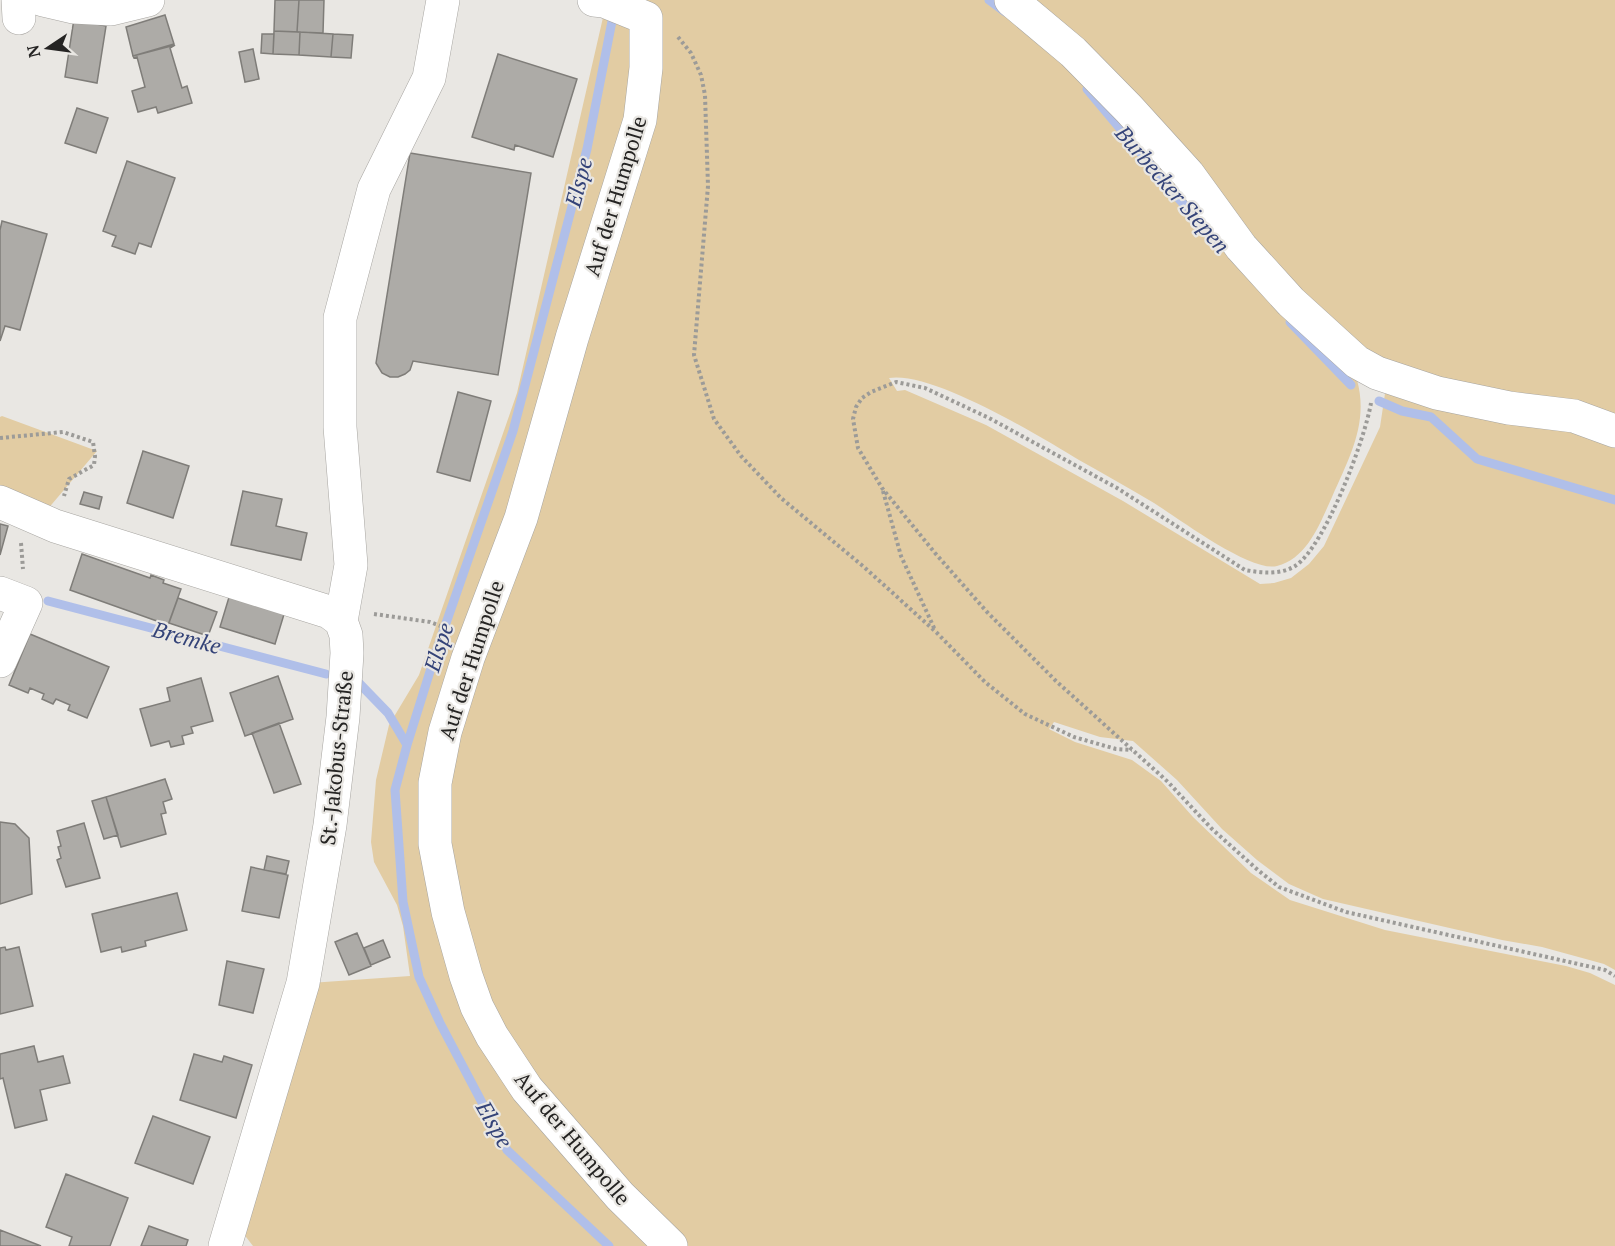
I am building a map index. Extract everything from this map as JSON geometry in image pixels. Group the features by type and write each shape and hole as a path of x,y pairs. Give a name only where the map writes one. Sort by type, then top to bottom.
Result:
{"street":[{"path":"27,6 111,9 148,0"},
{"path":"11,508 55,526 330,612 341,621 351,565 340,427 340,318 374,189 429,78 443,0"},
{"path":"1011,0 1073,52 1129,109 1188,174 1241,247 1291,302 1357,362 1377,373 1437,393 1509,408 1574,416 1615,431"},
{"name":"Auf der Humpolle","path":"626,6 646,68 640,120 572,338 521,518 468,658 445,732 435,783 435,844 448,912 466,976 477,1007 492,1036 527,1089 620,1196 671,1246"},
{"path":"0,661 13,598"},
{"name":"St.-Jakobus-Straße","path":"225,1246 303,983 330,825 343,717 347,653 346,635 341,621"}],"path":[{"path":"626,6 680,38 691,53 701,75 705,95 708,186 694,355 714,418 741,456 781,498 864,567 937,633 985,682 1024,714 1074,737 1116,750 1133,750"},
{"path":"1377,373 1356,459 1317,540 1305,558 1293,567 1277,572 1261,573 1245,570 1116,488 989,418 925,388 896,382 871,392 862,398 853,419 858,448 882,488 987,612 1056,681 1168,782 1211,828 1279,887 1346,912 1605,970 1615,976"},
{"path":"0,438 63,432 93,442 95,456 93,465 69,479 55,526"},
{"path":"882,488 901,556 937,633"},
{"path":"11,508 19,528 13,598"},
{"path":"341,621 363,613 438,625"}],"shaded area":[{"path":"607,0 1615,0 1615,427 1357,380 1361,411 1359,426 1351,454 1323,518 1312,538 1297,556 1277,566 1265,566 1215,543 1145,497 986,407 932,384 889,378 897,391 905,390 986,425 1123,501 1260,584 1291,578 1309,564 1324,546 1380,427 1386,387 1615,439 1615,970 1604,964 1542,947 1323,899 1289,884 1257,860 1222,829 1177,780 1133,741 1100,737 1054,722 1049,729 1075,742 1132,760 1161,781 1193,817 1251,873 1290,900 1385,930 1566,966 1590,973 1615,985 1615,1246 253,1246 243,1233 310,983 410,976 403,926 397,905 374,862 371,842 376,780 389,725 419,675 517,393"},
{"path":"0,417 97,451 41,517 0,498"}],"building":[{"path":"275,0 299,0 297,32 274,31"},
{"path":"299,0 324,0 323,33 297,32"},
{"path":"165,15 174,44 133,56 126,27"},
{"path":"74,19 106,26 97,83 65,77"},
{"path":"274,31 300,32 299,55 273,54"},
{"path":"300,32 333,34 331,57 299,55"},
{"path":"262,34 274,34 273,54 261,53"},
{"path":"333,34 353,35 351,58 331,57"},
{"path":"175,45 170,48 182,88 187,86 192,103 158,113 156,107 138,112 132,91 145,87 137,57 133,56"},
{"path":"253,49 259,79 245,82 239,52"},
{"path":"498,54 577,79 553,157 515,145 514,150 472,137"},
{"path":"77,108 108,118 96,153 65,143"},
{"path":"410,153 531,173 498,375 413,361 410,370 405,374 390,377 382,373 376,363"},
{"path":"127,161 175,178 151,247 139,243 135,254 112,246 116,236 103,231"},
{"path":"2,221 47,234 20,330 5,326 0,341 0,230"},
{"path":"458,392 491,401 470,481 437,472"},
{"path":"143,451 189,466 173,518 127,503"},
{"path":"243,491 282,499 276,526 307,533 301,560 231,545"},
{"path":"84,492 102,497 99,509 80,504"},
{"path":"0,524 8,526 0,555"},
{"path":"82,554 150,578 151,575 164,580 163,583 181,589 168,625 70,590"},
{"path":"230,594 285,611 275,644 220,627"},
{"path":"178,598 217,612 208,636 169,623"},
{"path":"30,634 109,667 87,718 68,710 70,705 56,699 53,704 42,699 44,694 30,688 28,693 9,685"},
{"path":"278,676 293,719 245,736 230,693"},
{"path":"201,678 213,721 191,727 193,733 182,736 184,744 171,747 169,741 151,746 140,709 170,701 167,688"},
{"path":"279,723 301,784 274,793 252,733"},
{"path":"165,779 172,799 163,802 166,813 161,814 166,834 121,847 106,797"},
{"path":"106,797 118,835 104,839 92,801"},
{"path":"0,822 15,824 29,838 32,894 0,904"},
{"path":"84,823 100,878 66,887 57,860 61,858 58,847 61,846 57,831"},
{"path":"267,856 289,861 286,874 264,870"},
{"path":"251,867 288,875 279,918 242,911"},
{"path":"177,893 187,930 145,941 146,946 122,952 121,947 101,952 92,914"},
{"path":"357,933 371,966 349,975 335,942"},
{"path":"383,940 390,957 371,965 364,948"},
{"path":"5,947 6,950 19,947 33,1006 0,1014 0,948"},
{"path":"227,961 264,969 253,1013 219,1005"},
{"path":"34,1046 38,1062 63,1056 70,1083 40,1090 47,1120 15,1128 3,1078 0,1079 0,1054"},
{"path":"194,1054 222,1062 224,1056 252,1065 236,1118 180,1100"},
{"path":"153,1116 210,1137 193,1184 135,1163"},
{"path":"66,1174 128,1198 110,1246 69,1246 72,1237 46,1227"},
{"path":"149,1226 188,1240 186,1246 141,1246"},
{"path":"0,1230 41,1246 0,1246"}],"waterway":[{"name":"Burbecker Siepen","path":"989,0 1005,12"},
{"name":"Elspe","path":"609,1246 507,1150 440,1023 419,977 403,902 395,790 437,649 513,431 587,149 614,11"},
{"name":"Burbecker Siepen","path":"1087,89 1222,247"},
{"name":"Burbecker Siepen","path":"1290,322 1351,385"},
{"name":"Burbecker Siepen","path":"1379,401 1402,411 1431,417 1477,459 1615,500"},
{"name":"Bremke","path":"48,601 326,674"},
{"name":"Bremke","path":"357,681 388,713 407,745"}]}
